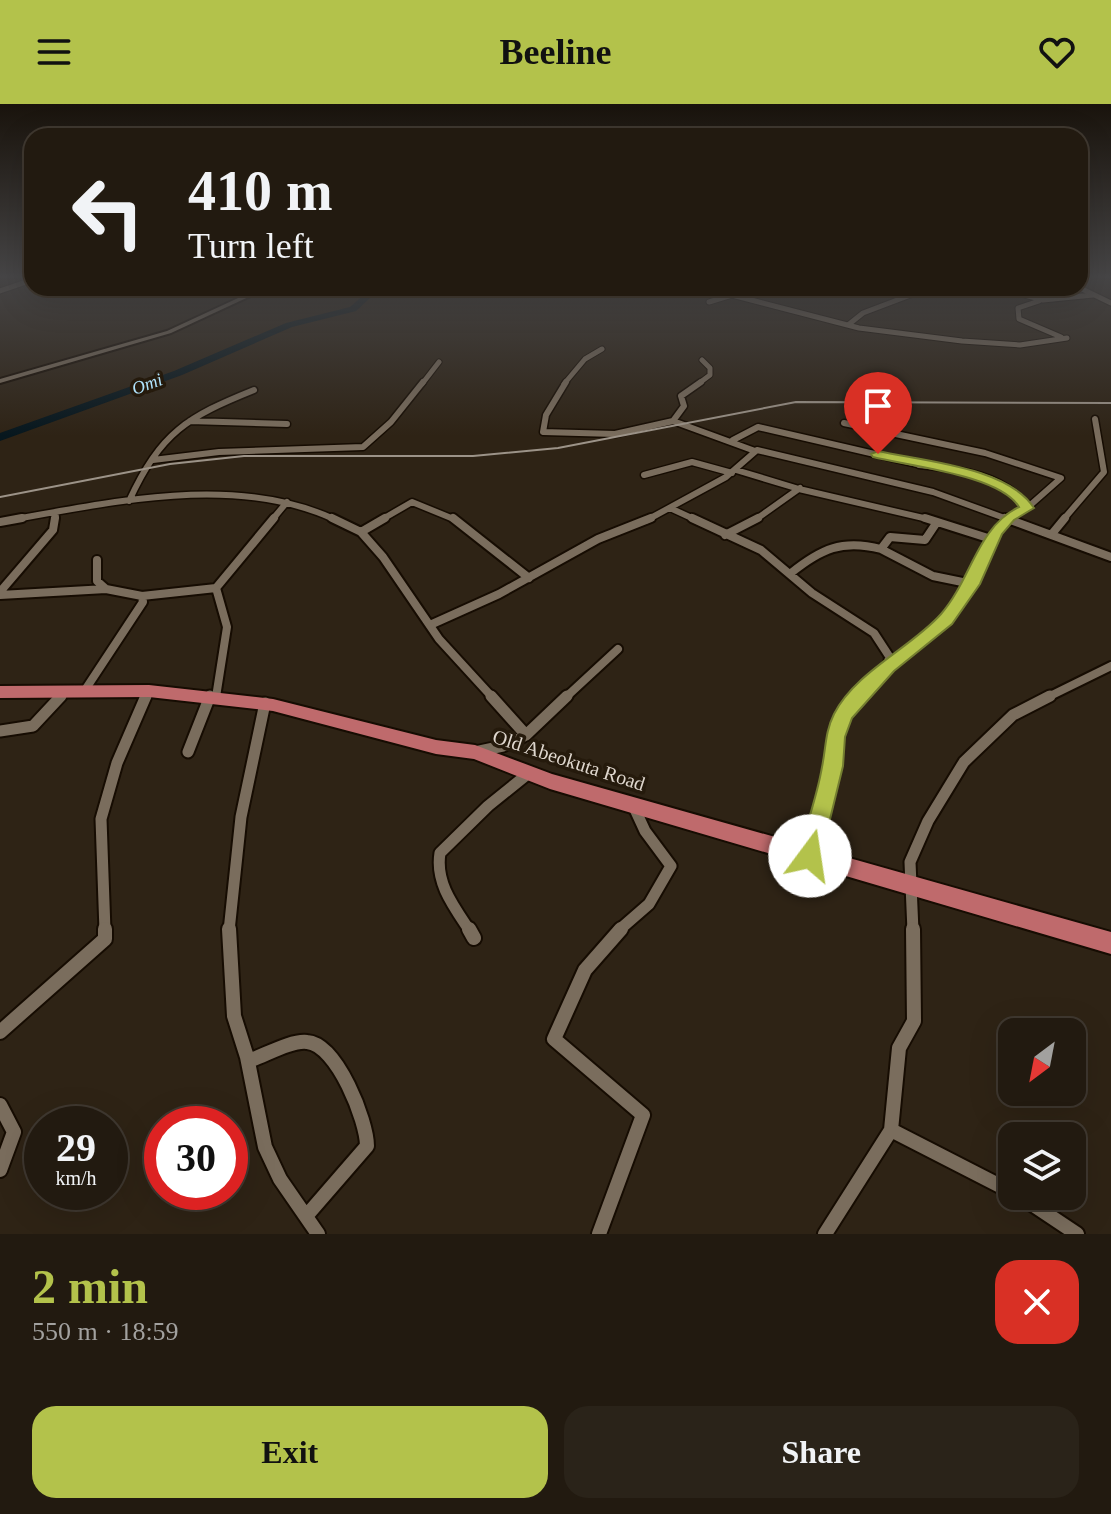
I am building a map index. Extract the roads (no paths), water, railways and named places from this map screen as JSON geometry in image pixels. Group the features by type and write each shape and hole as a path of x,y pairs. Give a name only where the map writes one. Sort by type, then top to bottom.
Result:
{"highway":[{"name":"Old Abeokuta Road","path":"0,692 149,691 265,703 436,747 475,752 529,773 633,805 1111,943"}],"street":[{"path":"0,381 172,331"},
{"path":"897,331 1020,345 1067,338 1049,331"},
{"path":"602,349 584,360 558,394 547,412 543,432 615,434 673,421 691,430 733,440 755,451 887,480 952,498 999,515 1006,521 1111,557"},
{"path":"673,421 684,406 681,396 710,375 710,368 702,360"},
{"path":"129,501 144,465 153,460 219,452 363,447 391,422 439,362"},
{"path":"153,460 179,427 215,403 254,390"},
{"path":"1051,535 1104,472 1095,419"},
{"path":"190,421 287,424"},
{"path":"810,856 833,766 835,737 844,714 888,666 946,620 972,584 991,539 1006,521 1059,483 1060,475 954,445 844,423"},
{"path":"733,440 758,427 922,465 953,469 986,479 1020,497 1027,508"},
{"path":"430,625 529,578 598,539 628,529 670,508 734,471 755,451"},
{"path":"644,475 692,462 937,522 991,539"},
{"path":"887,480 897,465 922,465"},
{"path":"730,535 757,516 773,512 780,501 795,495 800,488"},
{"path":"0,522 129,501 218,495 287,502 312,509 361,532 383,557 430,625 526,735"},
{"path":"0,593 106,589 142,596 216,588 287,502"},
{"path":"361,532 412,502 453,518 529,578"},
{"path":"670,508 755,547 812,593 874,633 889,656 888,666"},
{"path":"0,593 53,530 56,513"},
{"path":"881,549 890,537 925,540 937,522"},
{"path":"791,573 832,544 851,540 881,549 933,576 972,584"},
{"path":"97,560 95,575 106,589"},
{"path":"188,752 213,696 227,629 226,611 216,588"},
{"path":"0,731 33,726 76,690 141,606 142,596"},
{"path":"475,752 503,746 526,735 618,649"},
{"path":"825,1234 891,1130 899,1048 914,1021 916,996 910,862 926,834 928,821 964,762 1013,715 1111,666"},
{"path":"0,1032 105,939 100,839 103,811 112,772 149,691"},
{"path":"265,703 247,774 238,844 230,947 234,1015 248,1061 268,1156 289,1196 308,1214 318,1234"},
{"path":"474,938 441,882 437,863 440,853 488,806 529,773"},
{"path":"599,1234 643,1115 554,1039 587,966 601,948 658,897 671,866 661,850 640,829 633,805"},
{"path":"248,1061 306,1041 316,1041 323,1046 349,1087 370,1135 367,1146 308,1214"},
{"path":"0,1105 14,1132 0,1170"},
{"path":"891,1130 998,1185"},
{"path":"1041,1210 1077,1234"}],"waterway":[{"name":"Omi","path":"0,437 178,373 276,331"}],"railway":[{"path":"0,497 170,464 244,456 473,456 558,448 796,402 1111,403"}]}
